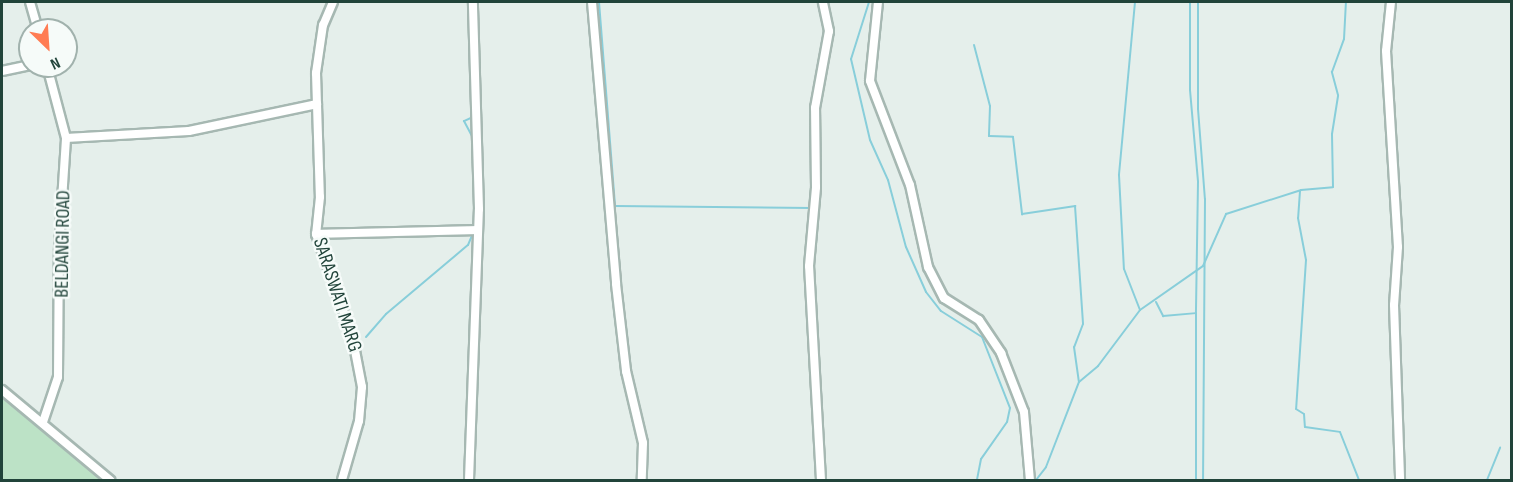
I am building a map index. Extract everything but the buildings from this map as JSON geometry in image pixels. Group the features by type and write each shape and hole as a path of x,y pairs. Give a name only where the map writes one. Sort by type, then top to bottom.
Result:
{"street":[{"path":"30,2 35,18"},
{"name":"SARASWATI MARG","path":"333,2 319,42 317,104 320,198 316,234 352,335 362,387 359,421 342,480"},
{"path":"469,480 477,340 475,230 479,166 473,2"},
{"path":"592,2 616,284 627,381 643,443 642,480"},
{"path":"821,480 809,266 816,186 815,108 829,31 823,2"},
{"path":"878,2 870,81 910,185 928,267 944,298 979,320 1001,353 1024,412 1029,480"},
{"path":"1391,2 1386,51 1398,248 1394,305 1400,480"},
{"path":"2,71 18,68"},
{"name":"BELDANGI ROAD","path":"43,422 58,377 59,247 66,138 50,78"},
{"path":"66,138 189,131 317,104"},
{"path":"316,234 475,230"},
{"path":"2,390 110,480"}],"green space":[{"path":"2,399 46,426 108,480 2,480"}],"waterway":[{"path":"599,2 615,206 812,208"},
{"path":"869,2 851,59 870,140 888,180 906,247 926,292 941,311 982,337 1010,408 1007,422 981,459 977,480"},
{"path":"1135,2 1119,175 1124,269 1140,310"},
{"path":"1190,2 1190,90 1198,182 1196,313"},
{"path":"1198,2 1198,109 1205,199 1203,480"},
{"path":"1036,480 1046,467 1079,382 1098,366 1140,310 1203,266 1226,214 1301,190 1333,187 1332,134 1338,95 1332,72 1344,39 1346,2"},
{"path":"974,45 990,106 989,136 1013,137 1022,214 1075,206 1083,324 1074,347 1079,382"},
{"path":"471,74 472,98"},
{"path":"473,117 464,121 475,142"},
{"path":"1300,191 1298,218 1306,260 1296,409 1304,414 1305,427 1340,432 1359,480"},
{"path":"366,337 386,314 468,245 474,231"},
{"path":"1156,302 1163,316 1196,313 1196,480"},
{"path":"1487,480 1500,448"}]}
